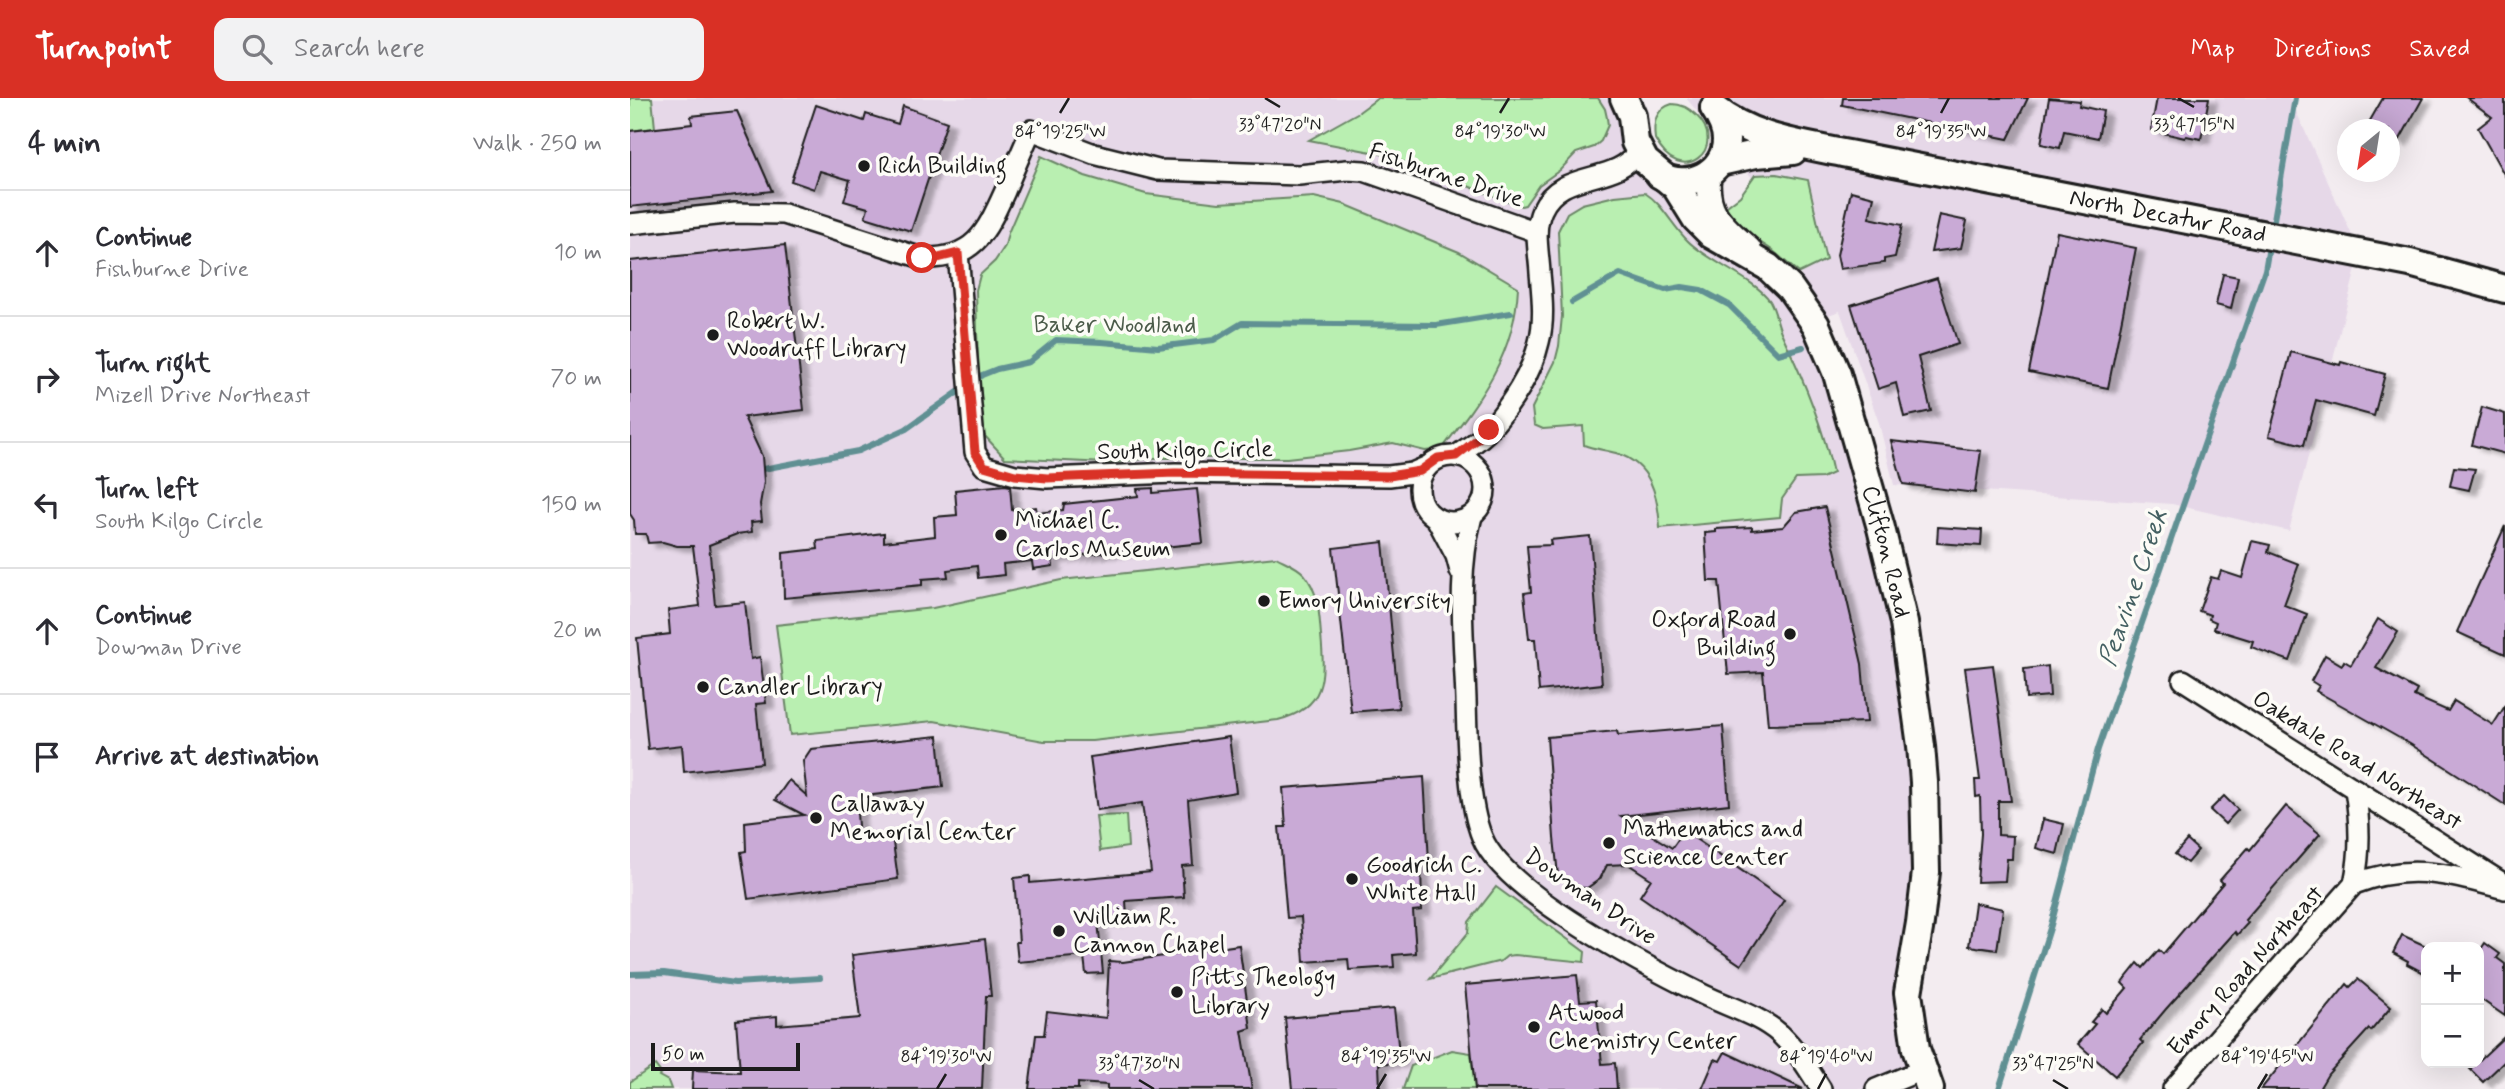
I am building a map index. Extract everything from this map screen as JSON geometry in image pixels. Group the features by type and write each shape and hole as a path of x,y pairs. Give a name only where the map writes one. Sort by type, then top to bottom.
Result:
{"main road":[{"path":"1624,98 1629,107 1635,138 1651,168 1666,179"},
{"path":"1635,138 1646,98"},
{"path":"1710,103 1725,134 1724,152 1714,168"},
{"name":"North Decatur Road","path":"1710,103 1739,126 1755,134 2410,263 2502,287"},
{"name":"North Decatur Road","path":"1666,179 1690,181 1730,158 1780,151 1837,152"},
{"name":"Clifton Road","path":"1904,623 1921,746"},
{"path":"1909,1009 1924,1074"}],"street":[{"name":"Fishburne Drive","path":"958,253 985,232 1031,130 1094,154 1158,170 1299,174 1364,171 1537,232"},
{"path":"1419,492 1420,478 1428,466 1438,458 1456,456 1489,430 1532,366 1540,341 1542,316 1537,232 1542,210 1565,185 1620,167 1634,157 1635,138"},
{"path":"1714,168 1707,196 1711,210 1723,225 1790,288 1821,336 1837,374 1881,528 1904,623"},
{"path":"1666,179 1680,192 1696,219 1712,235 1768,267"},
{"path":"630,224 767,212 806,220 922,258 938,258 958,253"},
{"name":"South Kilgo Circle","path":"958,253 980,459 1015,475 1047,478 1175,473 1389,476 1412,473 1428,466"},
{"name":"Dowman Drive","path":"1456,456 1464,457 1476,466 1485,482 1483,501 1472,516 1461,576 1474,812 1489,852 1514,878 1599,938 1644,965 1779,1033 1805,1062 1821,1089"},
{"name":"South Kilgo Circle","path":"1389,476 1410,484 1419,492"},
{"name":"Dowman Drive","path":"1419,492 1426,509 1436,518 1456,556 1461,576"},
{"path":"1436,518 1454,522 1472,516"},
{"name":"Oakdale Road Northeast","path":"2183,680 2505,887"},
{"path":"1909,1009 1909,981 1926,872 1921,746"},
{"name":"Emory Road Northeast","path":"2354,884 2360,847 2360,822 2355,789"},
{"name":"Emory Road Northeast","path":"2174,1089 2354,884 2384,874 2416,871 2442,873 2505,887"},
{"path":"1876,1089 1924,1074"}],"shaded area":[{"name":"Emory University","path":"630,98 1624,98 1633,134 1821,336 1921,746 1914,954 1930,1089 630,1089"},
{"path":"1686,98 2290,98 2360,253 2289,531 2172,504 1894,485 1879,423 1840,311 1828,315 1804,281 1754,180"}],"green space":[{"path":"630,98 652,98 655,128 630,131"},
{"path":"1378,98 1598,98 1605,109 1608,125 1601,141 1594,147 1576,153 1560,170 1539,185 1525,205 1521,206 1382,154 1309,140"},
{"path":"1672,104 1691,110 1705,127 1708,139 1705,150 1698,158 1688,162 1677,161 1666,154 1655,139 1656,117 1662,109"},
{"name":"Baker Woodland","path":"1041,156 1085,176 1146,194 1219,203 1314,197 1344,204 1459,252 1518,287 1516,311 1510,333 1494,374 1442,449 1425,451 1393,443 1287,458 1154,458 1107,463 1005,458 984,435 978,369 976,290 980,275 995,261 1005,246"},
{"path":"1776,174 1808,180 1826,260 1799,273 1772,250 1740,229 1723,209 1740,196 1755,175"},
{"path":"1645,193 1697,249 1754,285 1772,305 1818,419 1833,473 1822,478 1796,479 1782,499 1780,517 1660,528 1657,504 1650,482 1637,465 1616,453 1584,445 1583,426 1543,429 1534,425 1532,408 1555,362 1559,346 1562,316 1558,231 1567,213 1582,204 1615,196"},
{"path":"1276,557 1298,569 1309,581 1320,619 1322,678 1314,699 1294,715 1278,720 1092,741 1044,741 934,721 790,735 776,625 933,608 1061,580"},
{"path":"1126,815 1128,847 1100,851 1096,816"},
{"path":"1496,887 1585,952 1584,962 1515,955 1430,979 1468,933 1469,922"},
{"path":"1452,1050 1471,1053 1475,1089 1403,1089 1411,1066"},
{"path":"655,1065 661,1073 659,1076 668,1081 671,1089 630,1089 630,1082"}],"building":[{"path":"1843,98 2028,98 2008,139 1842,105"},
{"path":"2049,98 2080,101 2079,106 2103,111 2098,138 2064,131 2060,148 2041,144"},
{"path":"2157,98 2209,98 2201,139 2151,130"},
{"path":"2383,98 2423,98 2400,139 2400,119 2371,119"},
{"path":"2467,98 2505,98 2505,176 2478,128 2492,117"},
{"name":"Rich Building","path":"816,105 864,121 866,114 898,124 903,106 947,122 911,231 865,217 868,208 844,201 850,180 820,171 814,189 791,181"},
{"path":"737,111 772,191 630,207 630,131 692,124 691,116"},
{"path":"1851,191 1874,197 1869,218 1902,225 1895,257 1884,259 1884,263 1840,269 1837,255"},
{"path":"1939,215 1967,221 1961,248 1931,252"},
{"path":"2057,232 2136,248 2108,388 2029,372"},
{"name":"Robert W. Woodruff Library","path":"785,245 804,410 744,417 762,456 762,521 751,522 752,532 737,534 709,545 715,605 745,602 751,659 760,657 766,703 756,704 762,763 684,772 682,745 648,749 637,638 670,634 668,610 700,606 693,546 648,543 646,534 635,534 634,520 630,514 630,261"},
{"path":"2223,274 2238,277 2231,309 2216,305"},
{"path":"1937,278 1958,344 1918,357 1931,411 1904,417 1896,383 1878,389 1851,305"},
{"path":"2291,352 2385,374 2374,416 2316,400 2304,445 2269,436"},
{"path":"2482,407 2505,414 2505,454 2472,445"},
{"path":"1891,441 1981,451 1975,493 1903,484"},
{"path":"2454,467 2475,469 2469,490 2450,486"},
{"path":"1010,486 1012,510 1036,507 1037,513 1063,510 1064,504 1138,496 1137,489 1153,488 1153,493 1197,489 1203,543 1052,558 1053,566 1033,569 1032,561 1003,564 1004,575 978,578 977,566 947,570 948,577 922,579 922,585 784,598 783,553 818,549 817,541 884,533 884,542 935,536 934,517 957,515 955,490"},
{"name":"Oxford Road Building","path":"1825,507 1862,664 1867,722 1768,725 1763,672 1728,674 1719,581 1708,581 1705,533 1716,532 1716,529 1783,527 1796,512"},
{"path":"2505,526 2505,654 2457,632"},
{"path":"1938,527 1982,530 1981,546 1937,543"},
{"path":"1590,536 1602,684 1539,691 1535,639 1529,639 1524,593 1531,592 1527,546 1551,545 1550,540"},
{"path":"2252,541 2270,545 2268,552 2299,564 2284,605 2307,614 2290,661 2251,647 2253,641 2214,629 2216,622 2209,619 2210,615 2199,611 2211,577 2218,579 2221,571 2242,578"},
{"path":"1383,542 1399,708 1351,712 1333,548"},
{"path":"2378,619 2398,632 2376,668 2417,690 2414,696 2448,711 2454,701 2493,725 2505,706 2505,805 2410,744 2316,691 2319,686 2311,681 2325,655 2342,665 2344,661 2351,665"},
{"path":"1993,665 2011,801 1998,801 1998,835 2013,836 2012,859 2007,859 2005,881 1977,882 1981,834 1980,796 1976,797 1975,780 1980,780 1965,668"},
{"path":"2048,666 2050,696 2026,698 2024,669"},
{"name":"Mathematics and Science Center","path":"1723,726 1729,804 1621,816 1672,848 1684,831 1784,900 1741,965 1640,896 1651,879 1628,864 1607,865 1600,879 1587,888 1571,887 1558,875 1554,838 1547,737 1617,731 1618,735"},
{"name":"Callaway Memorial Center","path":"938,736 943,787 873,795 857,813 859,839 892,835 898,879 748,899 741,852 746,851 745,822 804,815 775,800 789,780 807,796 803,761 811,749"},
{"path":"1229,737 1236,792 1188,800 1193,865 1182,866 1184,897 1126,901 1127,916 1098,921 1103,973 1086,974 1084,956 1018,962 1014,878 1030,876 1030,883 1151,872 1142,803 1097,810 1090,757"},
{"name":"Goodrich C. White Hall","path":"1424,777 1429,861 1421,862 1422,910 1413,911 1416,953 1393,955 1394,967 1349,970 1348,959 1304,962 1301,917 1287,918 1279,827 1286,827 1283,788"},
{"path":"2224,796 2238,810 2225,824 2210,810"},
{"path":"2286,806 2320,834 2245,920 2248,923 2237,935 2235,932 2166,1009 2140,1040 2143,1043 2115,1076 2078,1044 2095,1024 2091,1022 2102,1009 2106,1013 2127,988 2122,983 2138,963 2143,968 2159,950 2163,954 2223,883 2220,880 2248,848 2250,850"},
{"path":"2043,819 2064,824 2057,854 2036,848"},
{"path":"2187,840 2198,850 2187,863 2175,854"},
{"path":"1975,903 2003,909 1997,950 1969,946"},
{"path":"2402,935 2421,944 2421,971 2407,964 2408,961 2393,953"},
{"path":"985,939 991,996 986,996 982,1089 692,1089 693,1070 740,1072 736,1020 777,1016 777,1025 860,1018 852,955"},
{"path":"2484,944 2500,954 2497,958 2505,964 2505,1016 2484,1001"},
{"name":"Pitts Theology Library","path":"1239,945 1251,1028 1242,1031 1252,1089 1107,1089 1107,1085 1078,1083 1078,1089 1029,1089 1036,1035 1044,1035 1047,1011 1106,1018 1109,961 1123,962"},
{"name":"Atwood Chemistry Center","path":"1577,975 1580,1001 1596,1000 1602,1064 1615,1063 1617,1089 1475,1089 1465,985"},
{"path":"2358,979 2391,1007 2371,1031 2369,1029 2328,1074 2319,1089 2261,1089 2347,984 2350,987"},
{"path":"1394,1008 1400,1062 1379,1064 1380,1089 1292,1089 1285,1018"},
{"path":"2505,1036 2505,1061 2483,1082 2470,1069 2484,1068 2484,1056"},
{"path":"1725,1052 1803,1089 1702,1089 1715,1059 1720,1061"}],"waterway":[{"name":"Peavine Creek","path":"2272,231 2295,98"},
{"name":"Peavine Creek","path":"1999,1089 2051,925 2098,749 2265,270 2270,241"},
{"path":"1572,302 1620,274 1665,290 1682,287 1701,290 1729,305 1778,354 1803,347"},
{"path":"763,469 858,451 906,429 982,375 1029,362 1056,340 1158,347 1214,340 1242,323 1436,325 1511,313"},
{"path":"630,974 664,973 735,983 820,978"}],"place":[{"name":"Rich Building","path":"864,166"},
{"name":"Robert W. Woodruff Library","path":"713,335"},
{"name":"Michael C. Carlos Museum","path":"1001,535"},
{"name":"Emory University","path":"1264,601"},
{"name":"Oxford Road Building","path":"1790,634"},
{"name":"Candler Library","path":"703,687"},
{"name":"Callaway Memorial Center","path":"816,818"},
{"name":"Mathematics and Science Center","path":"1609,843"},
{"name":"Goodrich C. White Hall","path":"1352,879"},
{"name":"William R. Cannon Chapel","path":"1059,931"},
{"name":"Pitts Theology Library","path":"1177,992"},
{"name":"Atwood Chemistry Center","path":"1534,1027"}],"route":[{"path":"922,258 938,258 958,253 975,452 984,466 1015,475 1047,478 1175,473 1389,476 1420,471 1438,458 1456,456 1489,430"}]}
